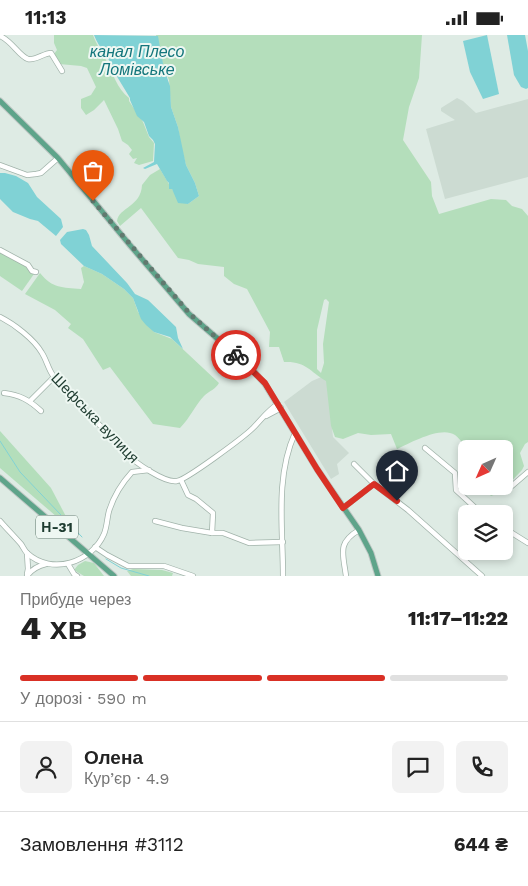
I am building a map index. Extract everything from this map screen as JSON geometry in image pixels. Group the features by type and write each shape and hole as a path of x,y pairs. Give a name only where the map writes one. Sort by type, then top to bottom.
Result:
{"main road":[{"path":"0,101 58,158 178,301 202,326 258,375 317,469 359,530 369,549 378,576"},
{"name":"Н-31","path":"0,478 114,576"}],"street":[{"path":"0,36 9,40 27,59 51,53 62,71"},
{"path":"0,165 27,175 36,174 41,173 58,158"},
{"path":"0,250 28,265 32,271 36,272"},
{"name":"Шефська вулиця","path":"0,317 38,347 54,377 133,460 166,479 175,482 181,480"},
{"path":"30,401 54,377"},
{"path":"4,393 17,395 30,401 41,411"},
{"path":"212,533 213,513 188,495 181,480 191,475 251,430 268,411 279,406"},
{"path":"283,576 281,494 288,448 295,433"},
{"path":"425,448 455,473 456,490 472,505"},
{"path":"26,576 38,566 75,562 95,547 105,532 110,510 118,489 132,472 133,460"},
{"path":"354,464 374,484 482,576"},
{"path":"132,472 149,470"},
{"path":"513,485 528,472"},
{"path":"343,508 374,484"},
{"path":"0,521 27,553 47,564"},
{"path":"154,521 182,529 223,533 249,543 283,542"},
{"path":"346,576 343,546 348,537 359,530"},
{"path":"513,534 528,543"},
{"path":"95,547 128,566 164,567 193,576"},
{"path":"26,576 28,569 27,553"},
{"path":"68,564 77,576"}],"shaded area":[{"path":"457,98 476,113 528,99 528,177 445,199 426,129 455,120 441,111 441,108"},
{"path":"326,375 333,437 349,453 337,464 339,474 331,479 284,402 312,381"}],"green space":[{"path":"54,35 93,35 118,85 129,98 154,143 153,161 139,165 134,163 137,158 133,159 129,154 132,150 122,141 104,100 86,115 81,108 81,99 91,95 96,87 87,68 59,64 54,54 57,50 54,43"},
{"path":"156,35 422,35 419,78 409,107 403,140 431,182 432,196 439,214 491,199 506,200 512,206 522,209 528,216 528,442 520,453 524,466 513,479 513,440 459,440 455,435 444,432 423,437 397,449 391,434 371,435 358,433 343,439 335,437 331,426 326,381 307,367 297,363 284,362 279,347 269,347 270,332 247,289 234,284 224,276 224,267 198,264 178,258 141,208 120,226 117,221 119,216 138,198 142,185 150,175 160,169 178,199 188,204 199,196 186,165 181,146 178,127 171,107 169,80 164,69","holes":["326,299 329,302 323,344 324,363 321,373 317,369 317,330 324,300"]},
{"path":"0,251 28,265 34,274 22,291 0,276"},
{"path":"84,266 102,274 124,289 133,298 138,312 154,332 172,339 219,383 201,399 180,428 153,424 110,367 103,370 83,339 68,328 71,324 55,310 25,294 40,273 54,285 81,289 84,282 81,268"},
{"path":"0,431 51,488 71,526 64,523 0,468"},
{"path":"85,561 94,563 104,576 84,576 74,570"},
{"path":"133,569 162,570 173,573 172,576 131,576 127,571"}],"water":[{"name":"канал Плесо Ломівське","path":"94,35 158,36 164,69 170,86 171,107 178,127 186,165 199,196 188,204 178,203 172,189 169,189 169,183 157,164 145,169 143,168 154,162 155,144 149,136 144,122 137,116 130,98"},
{"path":"487,35 499,94 483,99 470,72 463,41"},
{"path":"507,35 525,35 528,51 528,88 526,89 521,87 514,75"},
{"path":"0,173 16,176 28,183 37,197 61,219 63,227 56,236 38,221 13,212 0,199"},
{"path":"83,229 89,235 92,246 135,294 148,300 176,327 183,349 170,337 154,332 146,325 141,319 133,298 124,289 102,274 84,266 61,244 60,240 67,232"}],"waterway":[{"path":"0,441 20,472 82,537"},
{"path":"106,559 121,568 149,576"}],"way so far":[{"path":"93,201 190,314 236,355"}],"route":[{"path":"236,355 265,383 343,508 374,484 397,501"}]}
